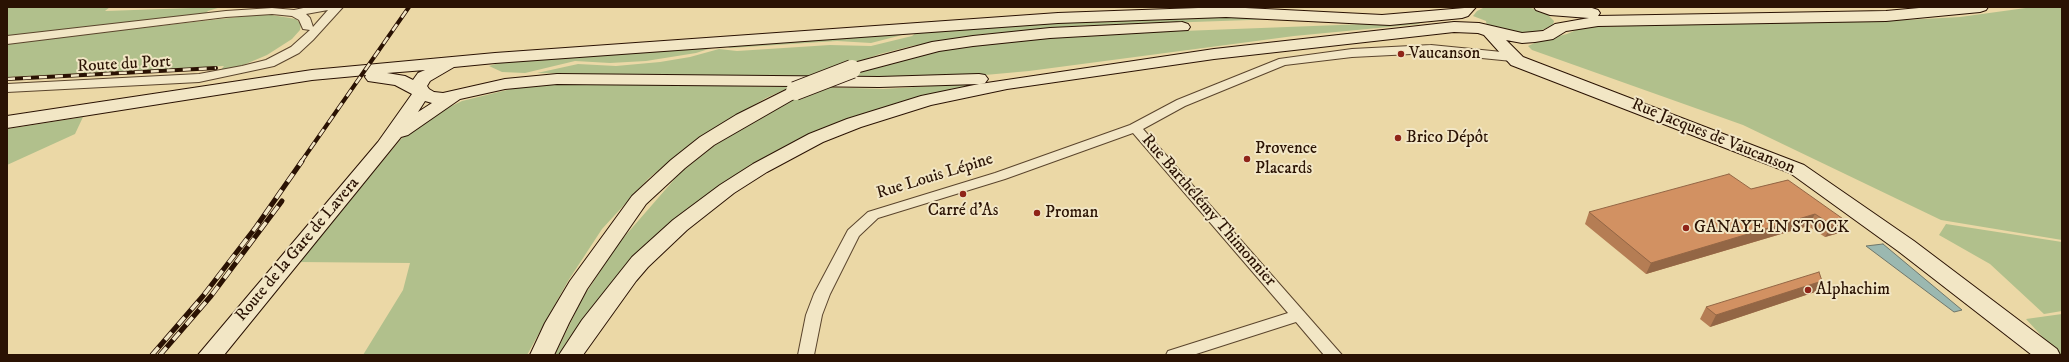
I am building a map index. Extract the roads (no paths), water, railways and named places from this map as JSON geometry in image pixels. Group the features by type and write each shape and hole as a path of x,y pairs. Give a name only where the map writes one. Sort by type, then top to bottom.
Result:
{"street":[{"path":"7,40 240,12 269,7"},
{"path":"240,12 272,11 294,13 325,7"},
{"name":"Route du Port","path":"242,70 292,44 325,7"},
{"name":"Route du Port","path":"7,88 199,78 242,70 270,63 295,50 309,38 336,7"},
{"path":"1546,8 1579,13 1732,12 1898,7"},
{"path":"571,355 616,291 640,262 662,240 727,188 760,168 816,138 888,112 948,96 1007,84 1214,54 1454,27 1522,38 1547,35 1561,27 1578,23 1620,20 1886,16 1980,7"},
{"path":"1546,8 1561,20 1561,27"},
{"path":"542,355 557,322 578,286 639,200 678,164 707,141 748,116 795,92 852,69 938,46 1013,36 1094,31 1390,20 1465,10 1472,24 1489,33 1514,59 1522,38"},
{"path":"7,122 270,81 355,70 1058,18 1226,12 1390,20"},
{"path":"294,13 304,18 307,27"},
{"path":"1432,49 1488,50 1493,47 1489,33"},
{"name":"Rue Barthélémy Thimonnier","path":"1334,355 1135,128 1181,103 1283,62 1352,53 1432,49 1514,59"},
{"name":"Rue Jacques de Vaucanson","path":"1514,59 1797,169 1906,246 2048,355"},
{"name":"Route de la Gare de Lavera","path":"210,355 385,146 420,92 420,82 430,73 466,62 486,69 488,75 480,85 410,124 385,146"},
{"path":"270,81 380,76 399,80 431,97 460,95 505,84 556,79 914,82 993,78 1158,62"},
{"name":"Rue Louis Lépine","path":"806,355 814,315 822,294 853,233 872,215 1000,176 1135,128"},
{"path":"1174,355 1299,315"}],"water":[{"path":"1883,244 1962,310 1954,312 1866,246"}],"railway":[{"path":"301,162 409,7"},
{"path":"7,79 216,68"},
{"path":"152,355 203,296 256,227 302,161"},
{"path":"160,355 211,296 282,201"}],"place":[{"name":"Vaucanson","path":"1401,54"},
{"name":"Brico Dépôt","path":"1398,138"},
{"name":"Provence Placards","path":"1247,159"},
{"name":"Carré d’As","path":"963,194"},
{"name":"Proman","path":"1037,213"},
{"name":"GANAYE IN STOCK","path":"1686,228"},
{"name":"Alphachim","path":"1808,290"}]}
